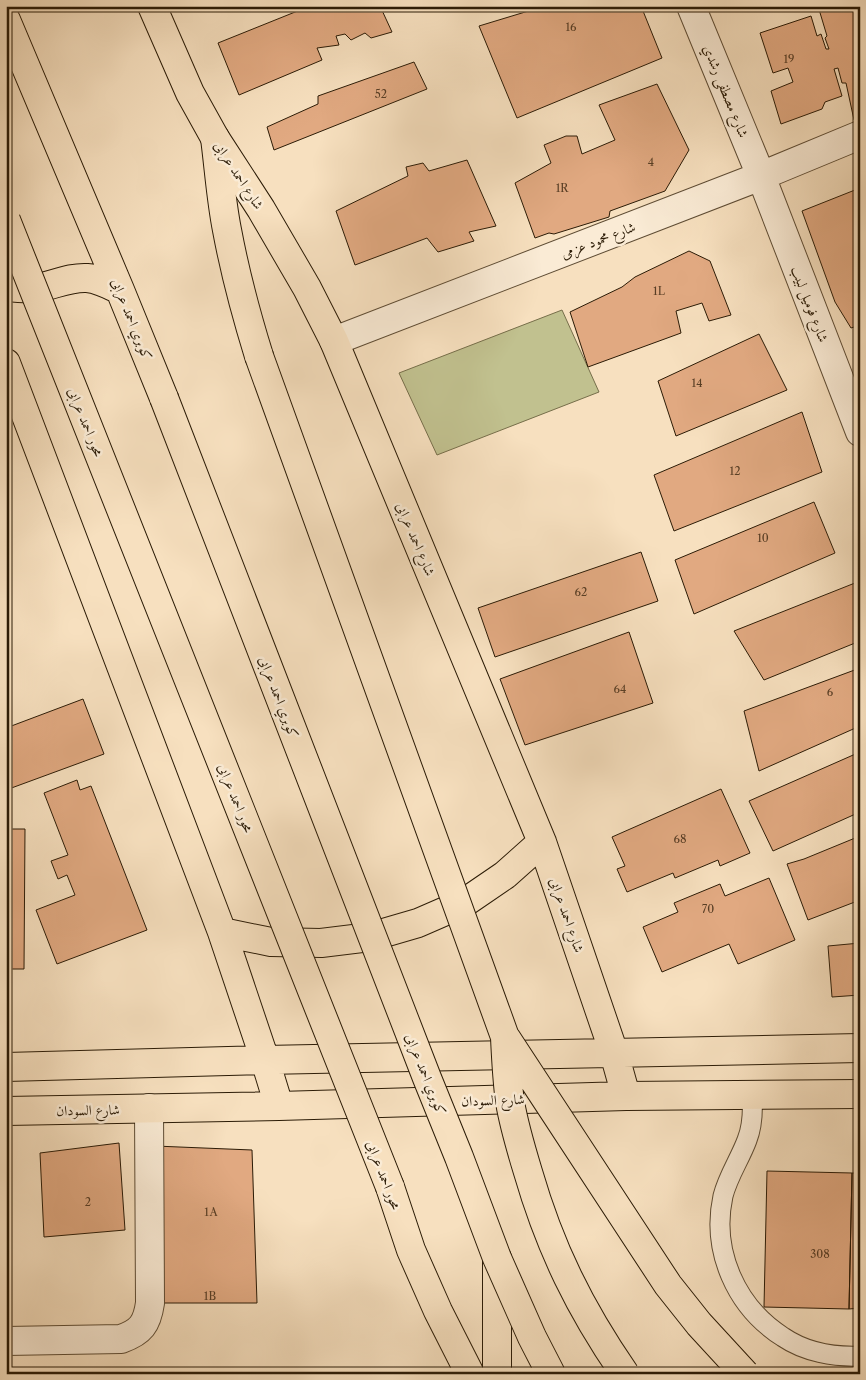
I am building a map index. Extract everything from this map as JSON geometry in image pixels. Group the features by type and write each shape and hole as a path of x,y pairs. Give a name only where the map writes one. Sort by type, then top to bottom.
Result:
{"main road":[{"name":"شارع احمد عرابى","path":"152,6 190,93 215,138 261,209 307,288 334,341 542,842 614,1053 626,1096"},
{"name":"كوبري احمد عرابى","path":"6,20 164,398 497,1258 532,1337 551,1374"},
{"path":"215,138 228,236 244,305 259,356 505,1037 668,1285 745,1374"},
{"name":"محور احمد عرابى","path":"6,220 390,1186 411,1250 438,1312 470,1374"},
{"path":"6,287 36,288 69,280 88,278 106,283 120,290"},
{"path":"6,363 222,932 266,1060 279,1106"},
{"path":"222,932 271,942 321,943 370,937 418,923 464,903 505,875 542,842"},
{"path":"505,1037 510,1100 516,1132 539,1210 557,1256 579,1300 625,1374"},
{"path":"6,1067 860,1048"},
{"name":"شارع السودان","path":"6,1111 279,1106 626,1096 860,1094"},
{"path":"497,1258 497,1374"}],"street":[{"name":"شارع مصطفى رشدي","path":"691,6 761,176"},
{"name":"شارع محمود عزمى","path":"334,341 761,176 860,135"},
{"name":"شارع فوميل لبيب","path":"761,176 860,432"},
{"path":"6,1341 121,1339 132,1335 142,1327 148,1315 150,1303 149,1108"}],"lane":[{"path":"752,1095 753,1110 748,1139 731,1173 723,1196 720,1219 721,1243 726,1266 736,1287 749,1307 765,1324 784,1338 806,1348 828,1354 860,1356"}],"green space":[{"path":"562,310 599,392 437,455 399,373"}],"building":[{"path":"310,6 380,6 392,32 371,38 365,33 351,40 345,34 336,36 339,45 317,48 322,60 239,95 218,43"},
{"path":"545,6 641,6 662,58 517,118 479,26"},
{"path":"818,6 860,6 860,117 854,120 846,83 842,83 838,68 834,69 842,96 825,102 822,109 781,124 771,91 793,82 788,68 773,73 760,33 811,16 817,36 821,34 826,49 829,49"},
{"path":"414,62 427,89 274,150 267,127 318,104 318,96"},
{"path":"657,84 689,150 665,191 610,211 609,217 535,238 515,183 551,163 544,145 566,136 577,136 582,154 615,140 599,105"},
{"path":"467,160 496,226 469,232 474,241 438,252 427,238 355,265 336,211 408,176 406,167 423,163 429,171"},
{"path":"860,188 860,325 851,328 835,302 802,211"},
{"path":"689,251 710,261 731,315 709,321 702,303 676,311 681,333 588,367 570,312"},
{"path":"759,334 787,390 676,436 658,381"},
{"path":"802,412 822,472 674,531 654,475"},
{"path":"814,502 835,553 694,614 675,560"},
{"path":"641,552 658,601 495,657 478,608"},
{"path":"860,581 860,641 764,680 734,631"},
{"path":"629,632 653,703 525,745 500,679"},
{"path":"860,668 860,726 759,771 744,711"},
{"path":"83,699 104,754 6,790 6,728"},
{"path":"860,752 860,812 773,851 749,801"},
{"path":"77,780 80,790 91,786 147,930 57,964 36,910 75,895 67,875 58,879 51,861 68,855 44,793"},
{"path":"721,789 750,853 720,866 718,860 675,878 673,873 627,892 617,869 625,866 612,837"},
{"path":"6,829 25,829 24,969 6,969"},
{"path":"860,836 860,900 808,920 787,864"},
{"path":"769,878 795,940 738,964 729,944 662,972 643,927 678,912 674,903 720,884 725,896"},
{"path":"860,943 860,995 832,997 828,946"},
{"path":"119,1143 125,1230 44,1237 40,1153"},
{"path":"155,1146 252,1150 257,1303 157,1303"},
{"path":"767,1171 852,1173 849,1309 764,1307"},
{"path":"852,1173 860,1173 860,1308 849,1309"}]}
